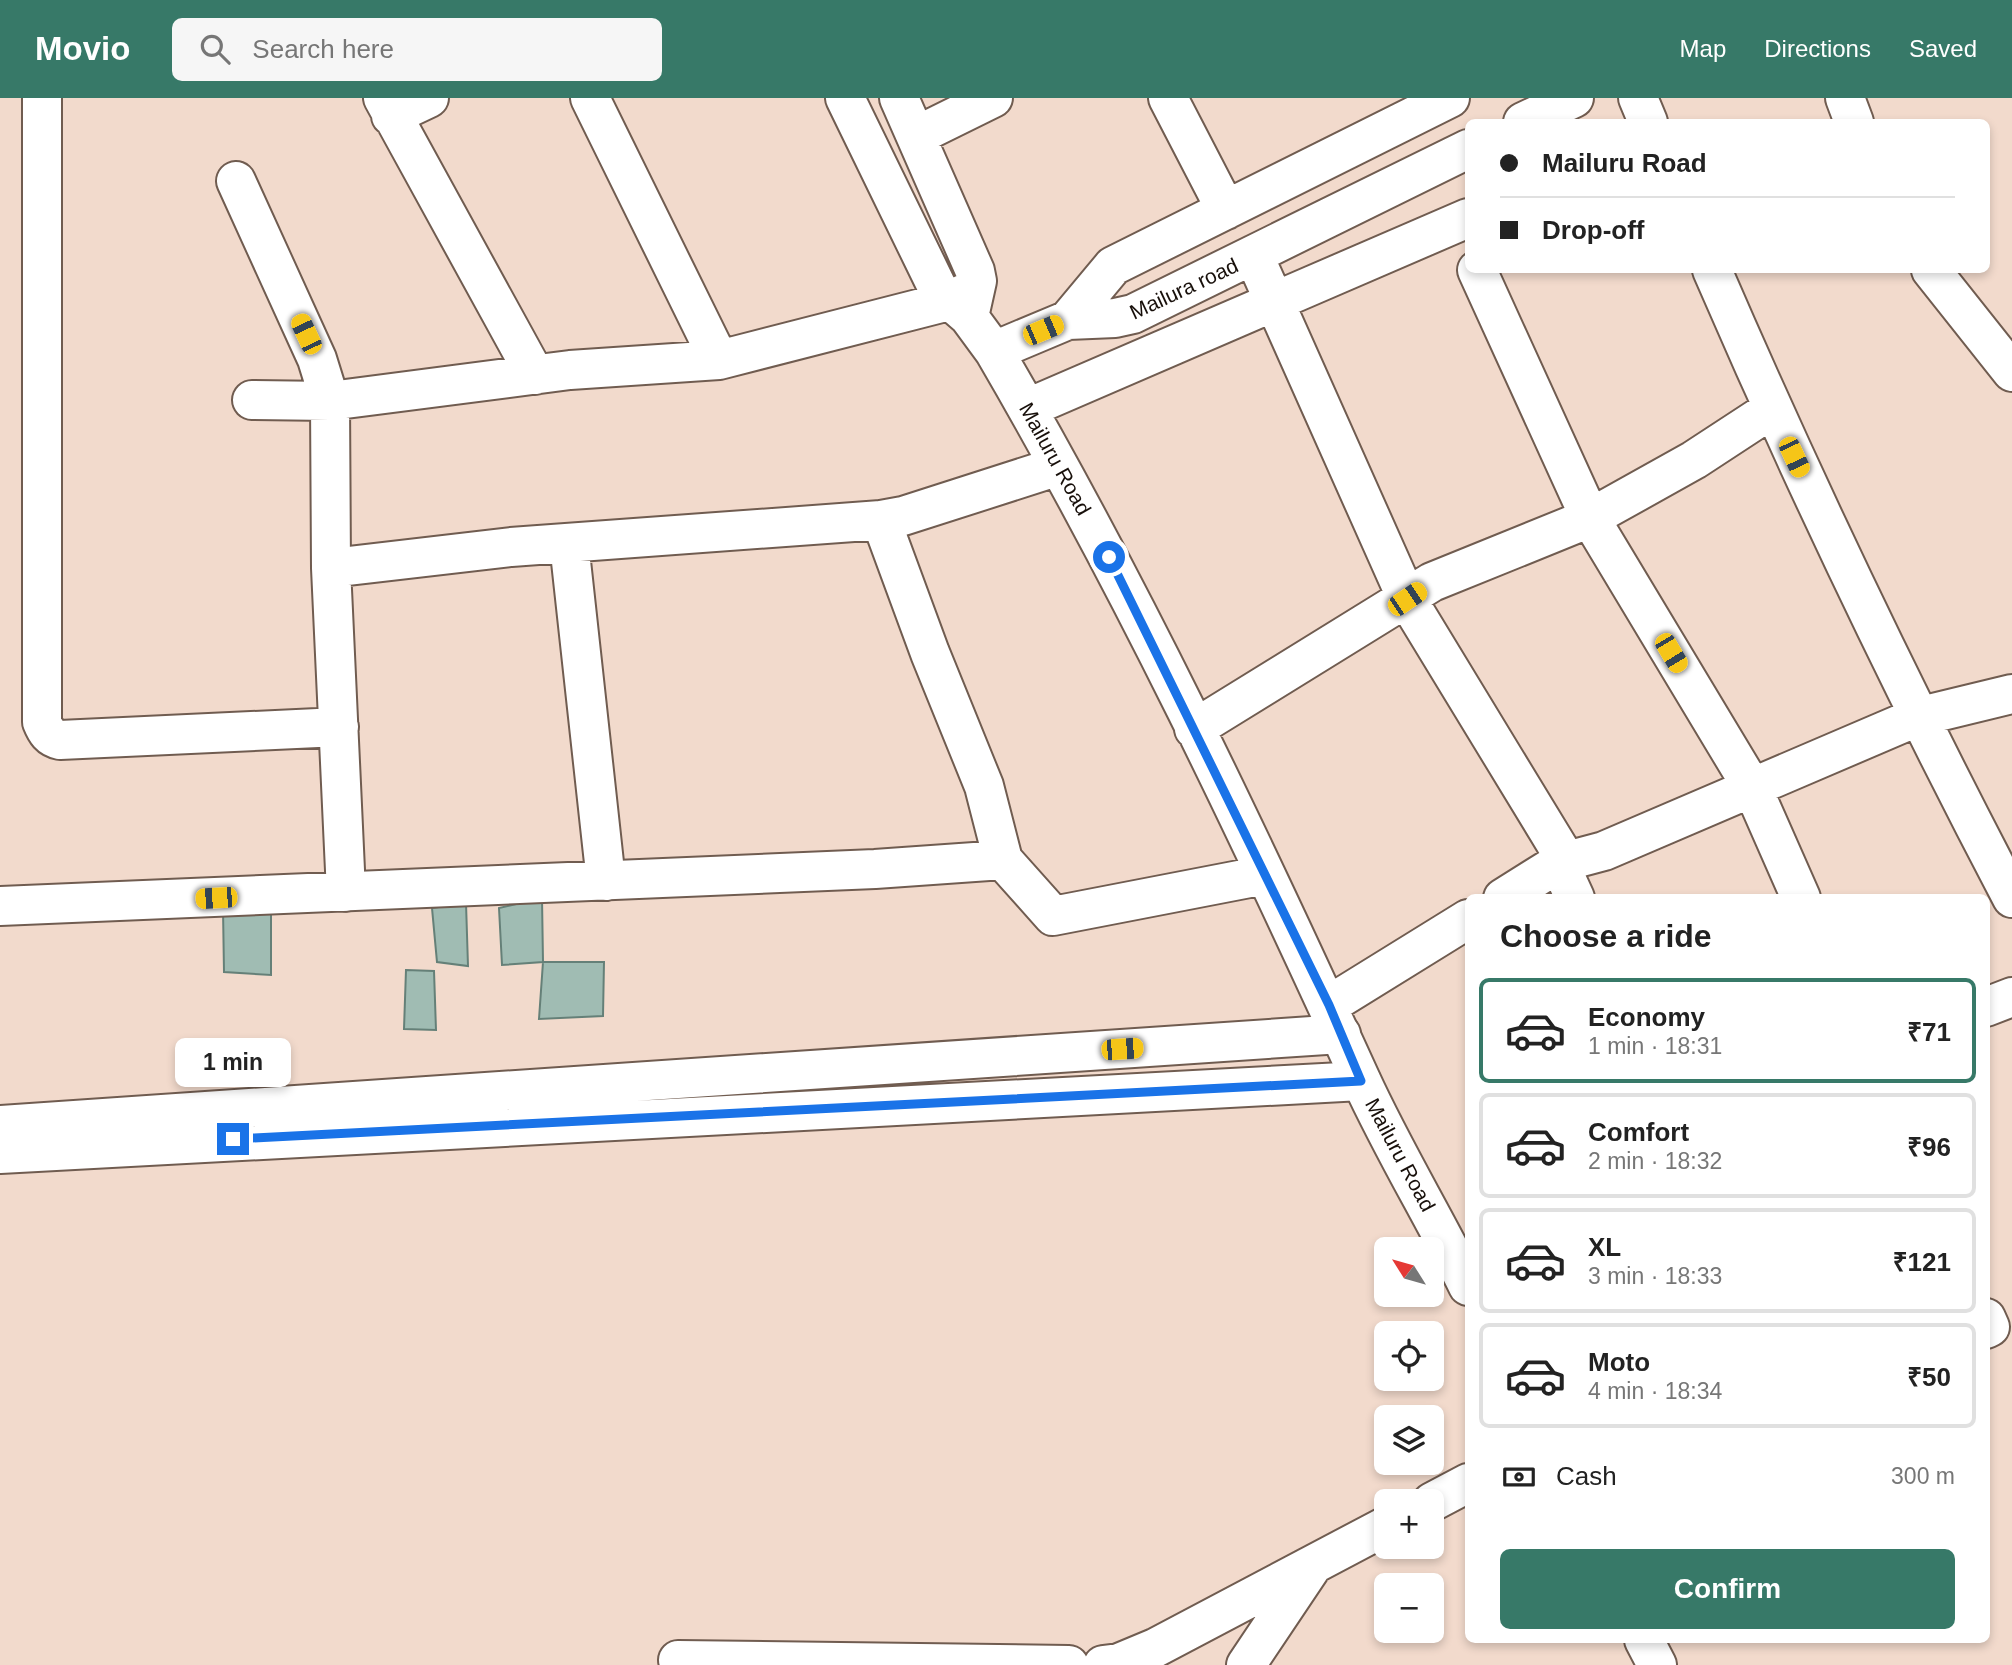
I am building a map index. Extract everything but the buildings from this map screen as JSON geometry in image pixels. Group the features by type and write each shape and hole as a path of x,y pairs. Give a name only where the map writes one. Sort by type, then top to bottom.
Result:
{"street":[{"path":"42,98 42,722 45,731 53,739 60,740 339,727"},
{"path":"429,98 387,107 535,375"},
{"path":"590,98 719,360"},
{"name":"Mailuru Road","path":"845,98 936,286 964,302 1028,408 1134,603 1335,1020 1361,1081 1465,1279"},
{"path":"253,400 330,401 535,375 719,360 964,302 975,271 899,98"},
{"path":"916,136 993,98"},
{"path":"1168,98 1226,210"},
{"path":"994,351 1068,320 1113,266 1226,210 1400,109 1450,98"},
{"path":"1529,119 1574,98"},
{"path":"1638,98 1647,119"},
{"path":"1845,98 1853,119"},
{"name":"Mailura road","path":"1068,320 1124,317 1254,256 1465,150"},
{"path":"1028,408 1277,301 1464,230 1429,168"},
{"path":"236,181 317,359 330,401 331,568 346,892"},
{"path":"1254,256 1277,301 1407,599 1564,857 1559,863"},
{"path":"1478,273 1590,518 1753,789 1799,894"},
{"path":"1713,273 1772,410 1917,716 2012,898"},
{"path":"1933,273 2012,372"},
{"path":"1194,729 1432,582 1590,518 1694,460 1772,410"},
{"path":"331,568 569,543 881,520 903,516 1059,466"},
{"path":"881,520 930,653 984,786 1003,860 1053,916 1265,875"},
{"path":"569,543 606,881"},
{"path":"1509,894 1559,863 1604,851 1917,716 2012,694"},
{"path":"0,906 606,881 1003,860"},
{"path":"1559,863 1573,894"},
{"path":"0,1125 1335,1020 1465,921"},
{"path":"1990,1005 2012,997"},
{"path":"0,1154 178,1142 1361,1081"},
{"path":"1444,1496 1465,1485"},
{"path":"1103,1665 1119,1663 1145,1653 1374,1532"},
{"path":"1246,1665 1314,1564"},
{"path":"1646,1643 1657,1665"},
{"path":"678,1660 1069,1665"}],"route":[{"path":"233,1139 1361,1081 1329,1005 1134,603 1109,557"}]}
